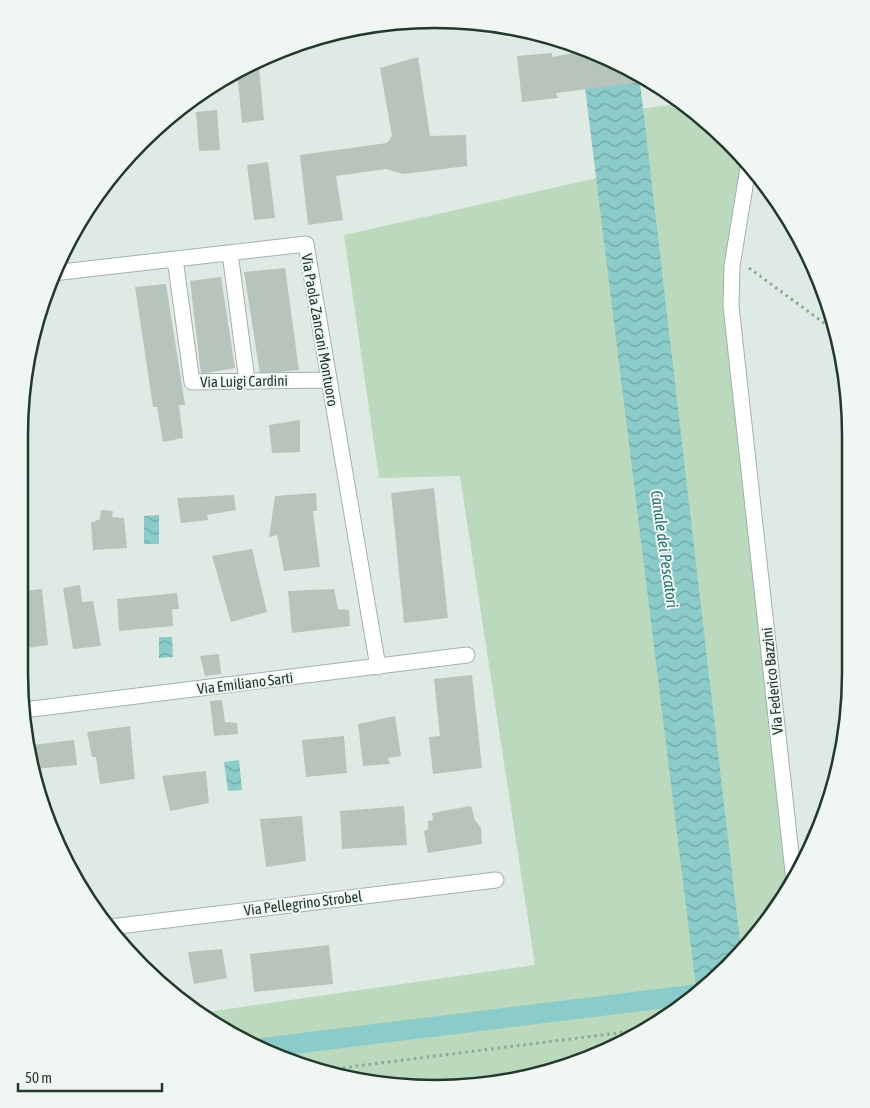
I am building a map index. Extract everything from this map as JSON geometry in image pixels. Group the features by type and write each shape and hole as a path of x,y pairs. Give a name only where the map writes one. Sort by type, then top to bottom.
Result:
{"street":[{"name":"Via Federico Bazzini","path":"747,174 732,266 731,306 793,868"},
{"name":"Via Paola Zancani Montuoro","path":"62,272 306,244 378,667"},
{"path":"230,253 247,381"},
{"name":"Via Luigi Cardini","path":"175,259 192,382 329,380"},
{"name":"Via Emiliano Sarti","path":"29,709 467,655"},
{"name":"Via Pellegrino Strobel","path":"116,926 496,880"}],"path":[{"path":"747,265 751,271 828,326"},
{"path":"337,1069 625,1033"}],"green space":[{"path":"673,105 704,129 747,174 732,266 793,868 758,921 741,942 704,979 661,1012 639,1026 591,1049 540,1067 514,1073 462,1080 408,1080 356,1073 330,1067 279,1049 231,1026 209,1012 535,965 460,476 379,478 344,235 615,174 607,113"}],"water":[{"name":"Canale dei Pescatori","path":"581,55 640,83 740,943 696,986"},
{"path":"159,515 159,544 144,544 144,516"},
{"path":"159,637 172,637 173,657 159,658"},
{"path":"239,760 242,790 228,791 224,762"}],"building":[{"path":"552,53 552,57 575,53 639,82 556,93 558,98 522,102 517,56"},
{"path":"418,57 430,136 466,135 467,166 403,174 386,169 336,176 343,220 308,225 300,155 387,143 392,136 380,68"},
{"path":"259,68 264,120 242,123 238,79"},
{"path":"217,110 220,150 199,151 196,112"},
{"path":"268,162 275,218 254,220 247,165"},
{"path":"285,268 299,370 260,374 244,272"},
{"path":"221,277 235,368 201,374 190,281"},
{"path":"166,284 185,405 179,405 183,438 163,442 157,407 153,407 135,287"},
{"path":"300,420 300,452 272,453 269,425"},
{"path":"434,488 448,618 404,623 391,493"},
{"path":"316,493 317,511 313,511 320,567 284,571 277,535 269,537 275,496"},
{"path":"234,495 236,510 207,515 208,520 181,523 177,498"},
{"path":"101,510 113,511 112,517 124,518 127,548 93,550 91,523 100,519"},
{"path":"252,549 267,612 231,622 212,556"},
{"path":"80,585 82,602 93,601 101,646 73,649 63,588"},
{"path":"42,589 48,645 28,648 28,591"},
{"path":"334,589 338,609 349,610 350,626 292,633 288,591"},
{"path":"177,593 179,609 172,609 173,626 119,631 117,599"},
{"path":"219,654 221,674 205,676 200,656"},
{"path":"472,675 482,768 433,774 429,737 440,736 434,679"},
{"path":"222,700 225,722 237,723 238,734 214,736 210,701"},
{"path":"395,716 401,756 388,758 390,764 363,766 358,724"},
{"path":"130,726 135,779 100,784 96,757 92,757 87,732"},
{"path":"344,736 347,773 306,777 302,740"},
{"path":"74,740 77,765 39,769 34,745"},
{"path":"206,771 209,803 170,811 162,776"},
{"path":"404,806 407,845 342,849 340,811"},
{"path":"471,806 475,820 481,828 482,844 428,853 424,831 428,829 428,821 433,820 432,813"},
{"path":"302,816 306,861 266,867 260,819"},
{"path":"329,945 333,984 254,992 250,954"},
{"path":"222,949 227,978 194,984 188,952"}],"waterway":[{"path":"274,1047 683,996"}]}
